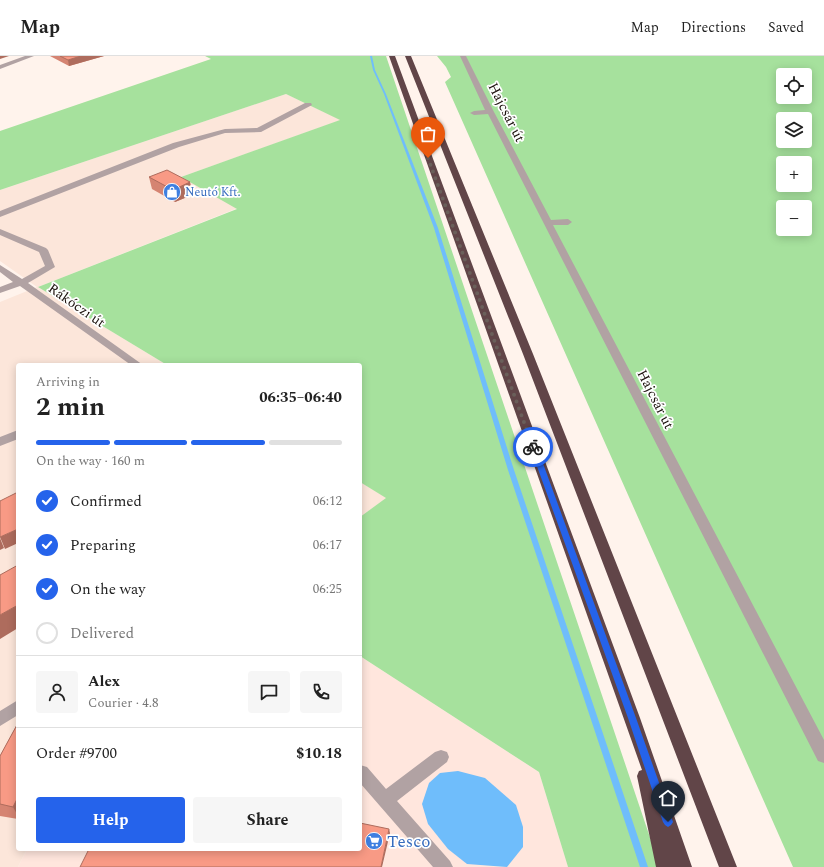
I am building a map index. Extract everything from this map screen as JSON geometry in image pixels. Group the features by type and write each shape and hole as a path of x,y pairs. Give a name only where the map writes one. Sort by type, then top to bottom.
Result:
{"highway":[{"path":"392,56 632,718 683,867"},
{"path":"408,56 528,354 728,867"},
{"path":"632,718 665,867"}],"street":[{"path":"0,67 32,56"},
{"name":"Hajcsár út","path":"463,56 490,112 824,756"},
{"path":"0,61 9,64"},
{"path":"0,214 176,145 225,131 258,130 308,105"},
{"path":"474,113 490,112"},
{"path":"548,223 568,222"},
{"path":"0,232 43,250 50,267 22,283 0,290"},
{"name":"Rákóczi út","path":"0,268 135,363"},
{"path":"0,442 16,435"},
{"path":"0,719 16,708"},
{"path":"385,800 441,757"},
{"path":"362,773 444,867"}],"shaded area":[{"path":"286,94 341,120 181,177 238,208 38,287 164,363 16,363 16,851 26,851 18,867 0,867 0,302 37,287 0,261 0,190"},
{"path":"362,483 387,498 362,516"},
{"path":"362,657 539,772 568,867 18,867 26,851 362,851"}],"green space":[{"path":"205,56 386,56 660,867 568,867 539,772 362,657 362,516 386,498 362,483 362,363 164,363 38,287 237,209 181,177 340,120 286,94 0,190 0,131 211,59"},
{"path":"437,56 824,56 824,867 793,867 445,82 451,77 446,67"}],"water":[{"path":"458,771 485,778 516,805 523,827 523,847 507,867 467,864 448,849 428,824 422,804 429,783 440,773"}],"building":[{"path":"60,56 81,56 68,60"},
{"path":"167,170 190,182 173,190 149,177"},
{"path":"16,493 16,530 0,537 0,501"},
{"path":"16,566 16,606 0,615 0,575"},
{"path":"16,727 16,801 13,807 0,804 0,756"},
{"name":"Tesco","path":"362,823 389,829 381,867 80,867 88,851 362,851"}],"waterway":[{"path":"371,56 374,70 385,94 436,228 511,470 644,867"}],"way so far":[{"path":"428,158 533,447"}],"place":[{"name":"Neutó Kft.","path":"172,192"},
{"name":"Tesco","path":"374,841"}],"route":[{"path":"533,447 632,718 668,822"}]}
